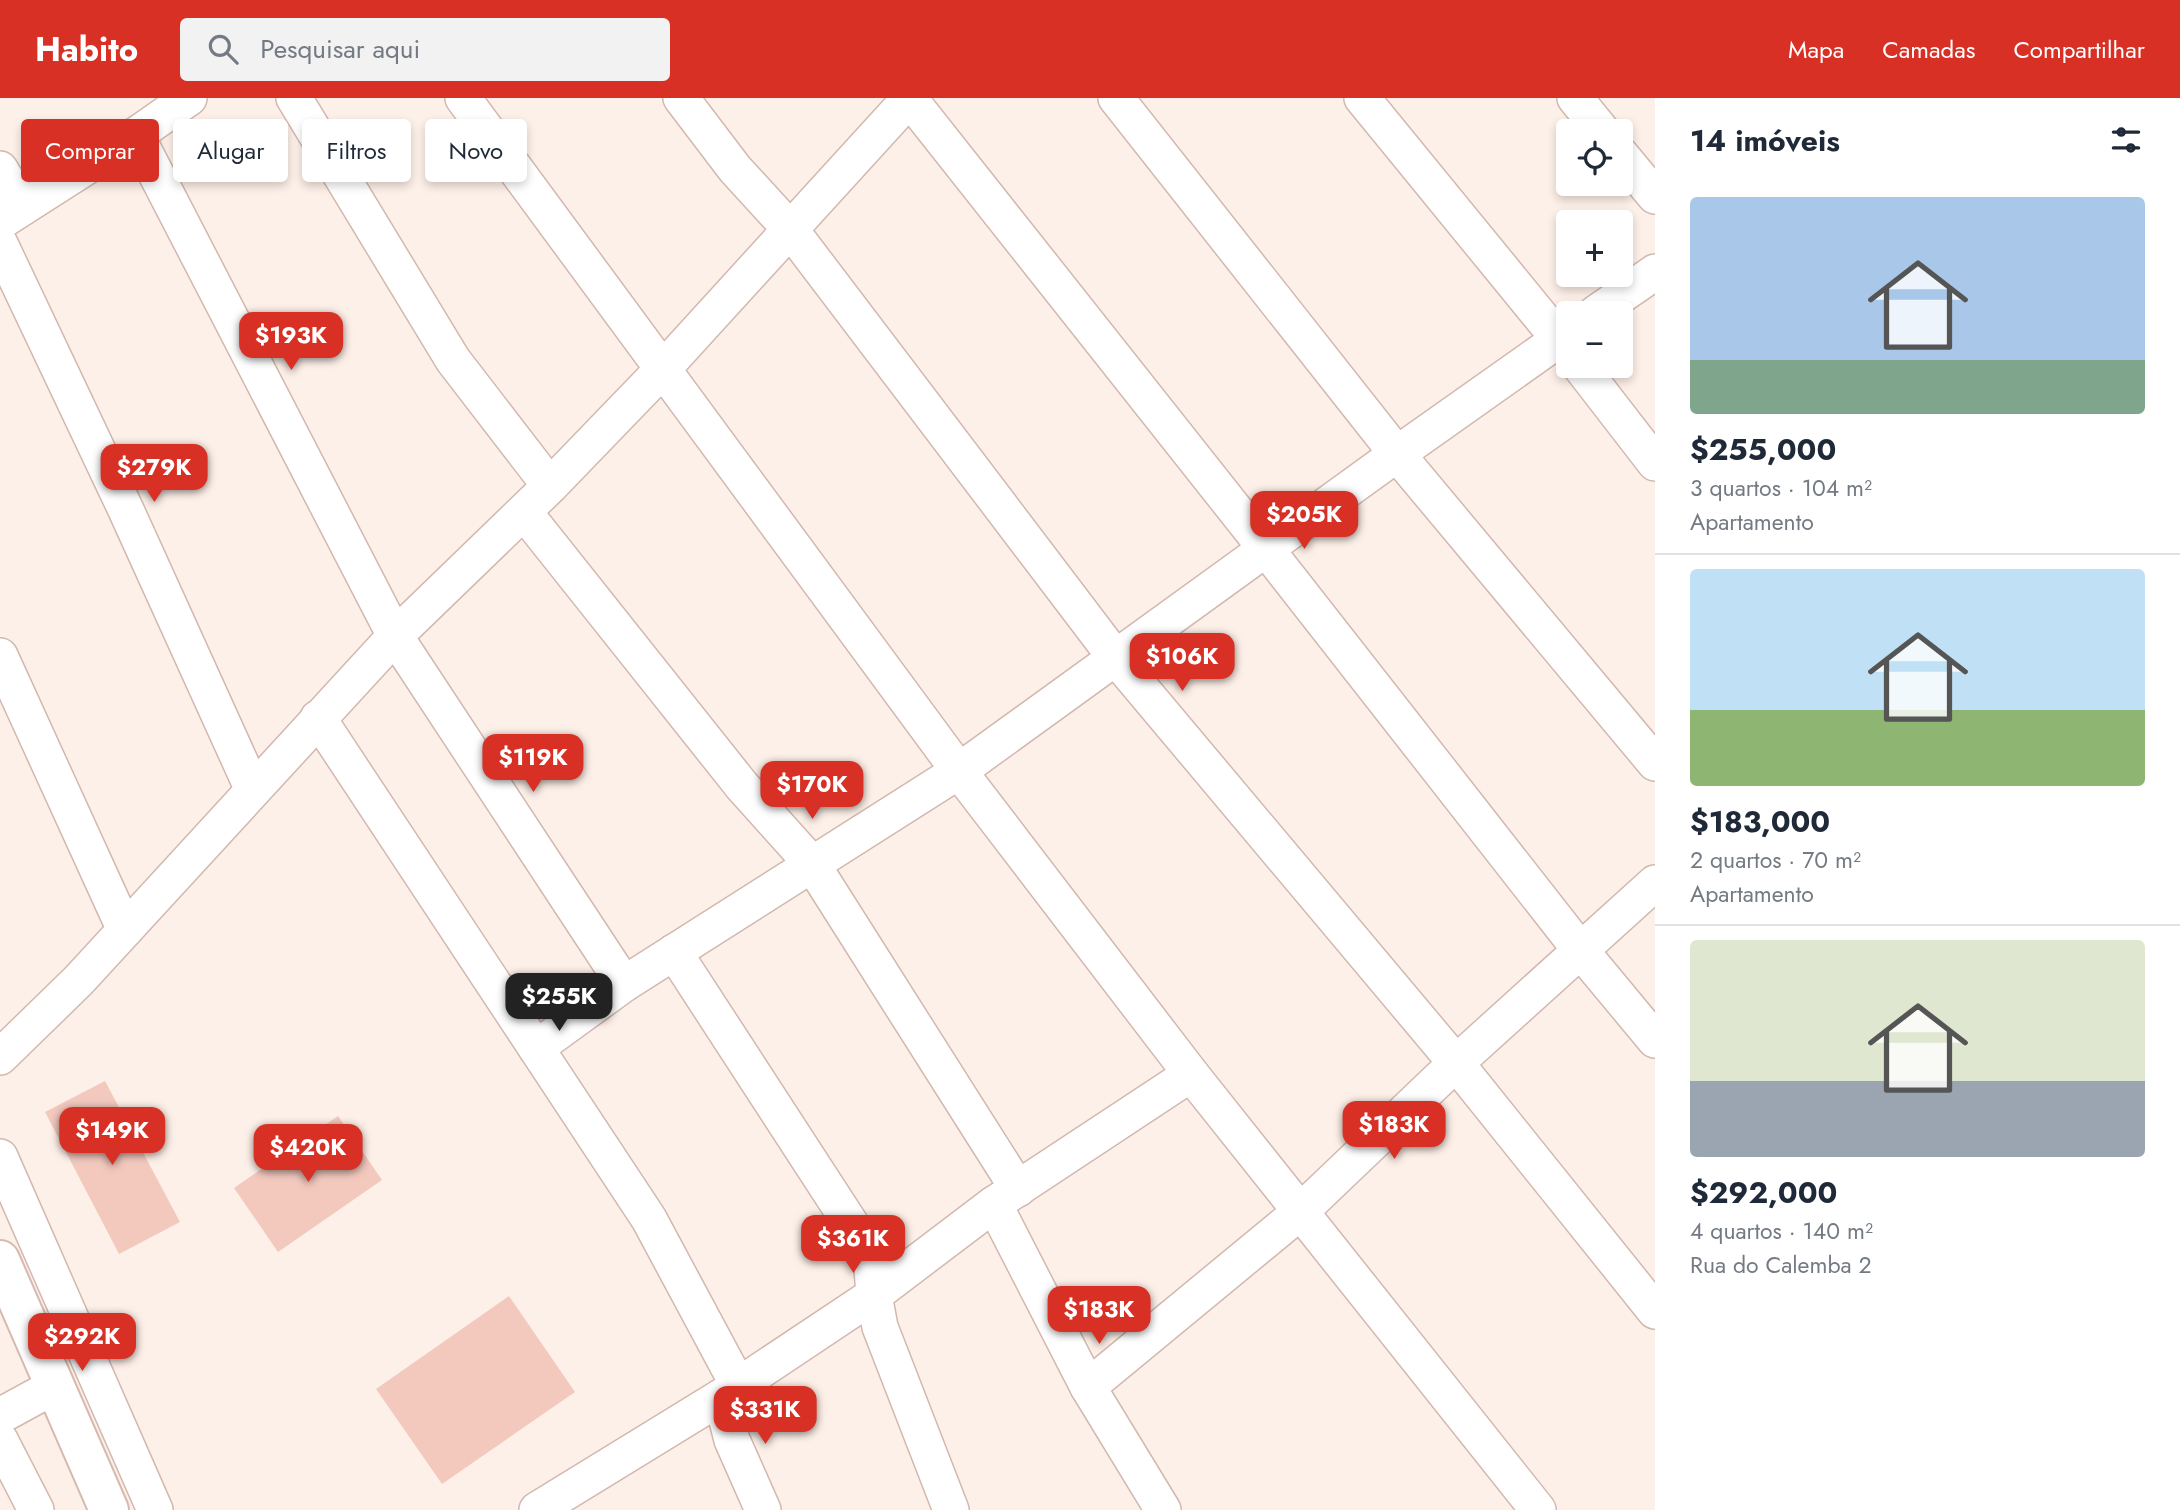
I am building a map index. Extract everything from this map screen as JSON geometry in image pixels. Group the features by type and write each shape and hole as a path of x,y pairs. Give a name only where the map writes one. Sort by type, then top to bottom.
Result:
{"main road":[{"path":"0,1260 109,1510"}],"street":[{"path":"158,119 188,98"},
{"path":"293,98 453,360 550,486"},
{"path":"463,98 959,771 1191,1074 1538,1510"},
{"path":"681,98 735,169 790,229 1115,657 1456,1063 1655,1311"},
{"path":"0,1056 79,980 395,636 524,512 662,370 910,98 1581,951 1655,1040"},
{"path":"1116,98 1397,454 1655,763"},
{"path":"1362,98 1556,331"},
{"path":"1574,98 1592,119"},
{"path":"0,169 11,214 62,182"},
{"path":"1633,170 1655,196"},
{"path":"159,179 395,636 624,984"},
{"path":"0,244 127,510 253,790"},
{"path":"1613,301 1655,272"},
{"path":"536,1048 624,984 959,771 1397,454 1556,355"},
{"path":"1592,378 1655,463"},
{"path":"524,512 742,786 812,864 1006,1197 1088,1387 1163,1510"},
{"path":"0,656 125,930"},
{"path":"318,719 649,1219 729,1391 732,1440 763,1510"},
{"path":"1088,1387 1300,1212 1456,1063 1655,883"},
{"path":"674,953 872,1255 874,1294 880,1327 951,1510"},
{"path":"537,1510 572,1500 874,1294 1006,1197 1191,1074"},
{"path":"0,1157 155,1510"},
{"path":"0,1416 55,1386"},
{"path":"0,1440 22,1506"}],"building":[{"path":"105,1081 180,1222 119,1254 45,1112"},
{"path":"338,1116 382,1180 278,1252 234,1188"},
{"path":"509,1296 575,1392 442,1484 376,1389"}]}
